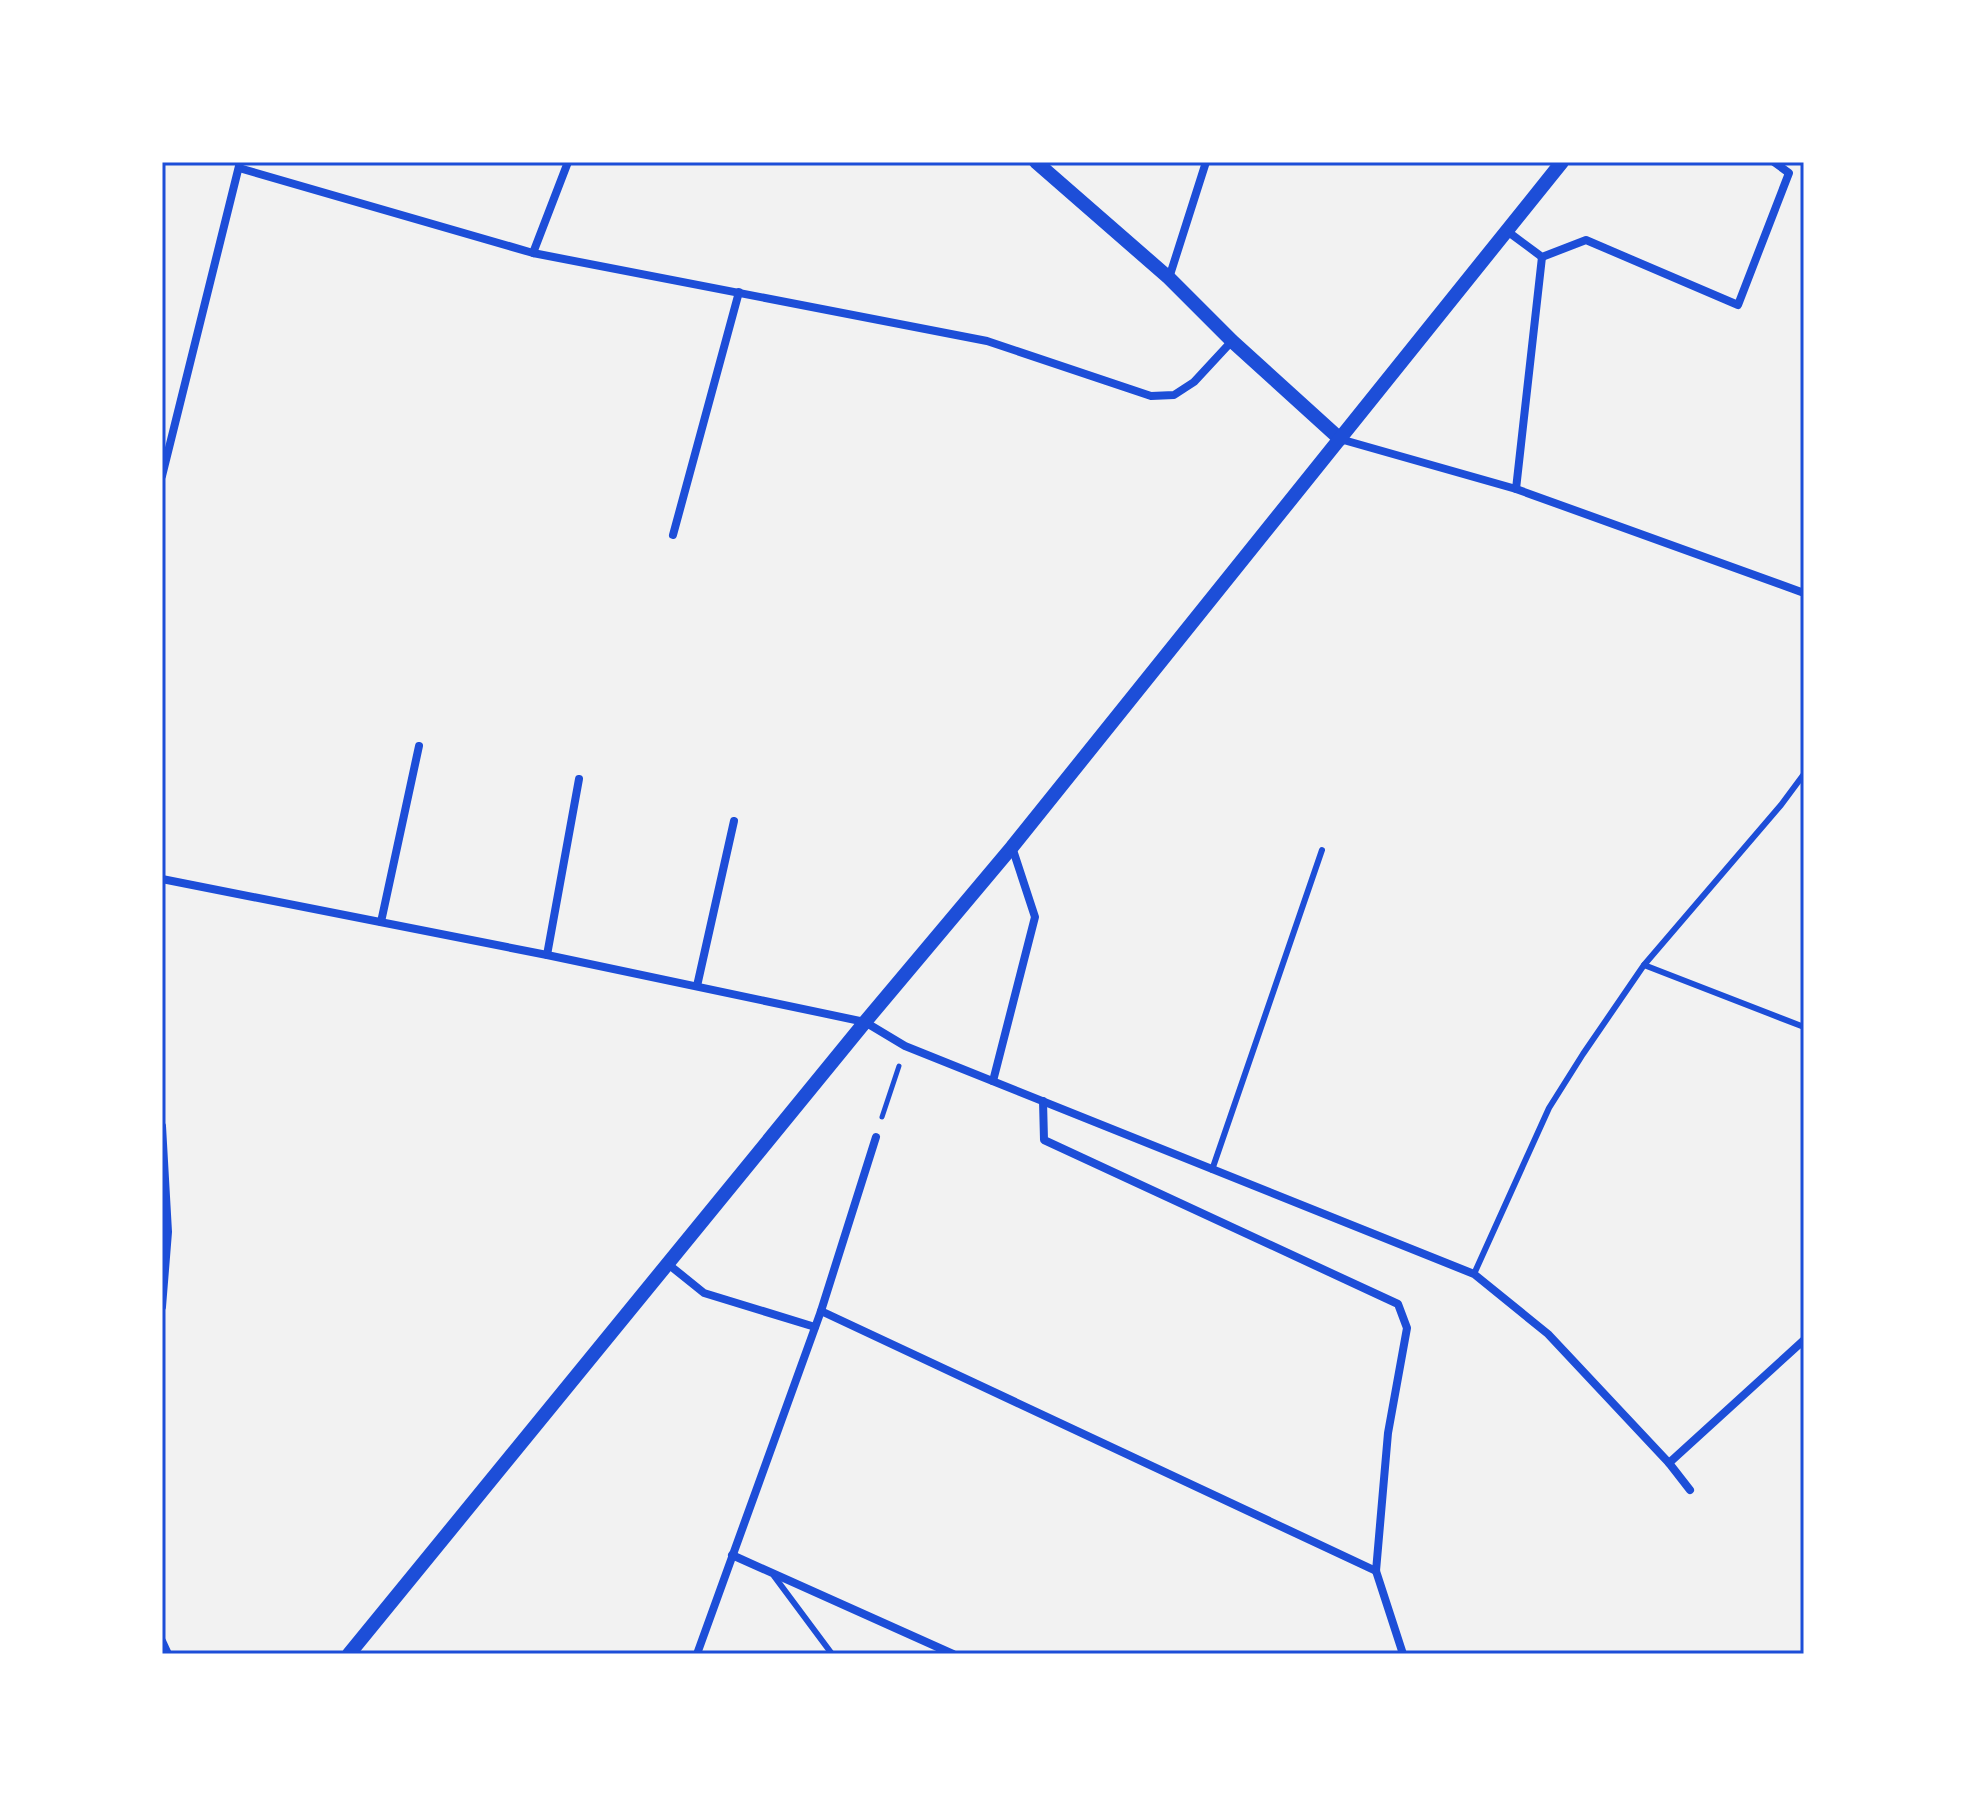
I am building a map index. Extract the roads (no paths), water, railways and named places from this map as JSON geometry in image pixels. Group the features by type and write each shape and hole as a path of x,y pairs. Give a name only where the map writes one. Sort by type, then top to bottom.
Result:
{"street":[{"path":"533,253 568,162"},
{"path":"1036,162 1169,278 1232,341 1340,439 1516,489 1804,593"},
{"path":"1169,278 1206,162"},
{"path":"349,1654 865,1022 1012,847 1562,162"},
{"path":"1542,257 1586,240 1738,305 1789,173 1774,162"},
{"path":"162,476 240,165 533,253 987,341 1151,396 1174,395 1194,382 1232,341"},
{"path":"1507,231 1542,257"},
{"path":"1516,489 1542,257"},
{"path":"673,535 739,292"},
{"path":"381,922 419,746"},
{"path":"547,955 579,779"},
{"path":"697,986 734,821"},
{"path":"993,1081 1035,917 1012,847"},
{"path":"162,879 865,1022 905,1046 1474,1274 1548,1334 1669,1463 1690,1490"},
{"path":"1043,1101 1044,1140 1398,1304 1407,1328 1388,1433 1376,1571 1403,1654"},
{"path":"162,1126 168,1232 162,1307"},
{"path":"697,1654 821,1311 876,1137"},
{"path":"668,1264 704,1293 815,1327"},
{"path":"821,1311 1376,1571"},
{"path":"1669,1463 1804,1340"},
{"path":"732,1555 953,1654"},
{"path":"162,1641 168,1654"}],"lane":[{"path":"1474,1274 1549,1108 1644,965 1804,774"},
{"path":"1212,1170 1322,850"},
{"path":"1644,965 1804,1027"},
{"path":"774,1576 832,1654"}]}
